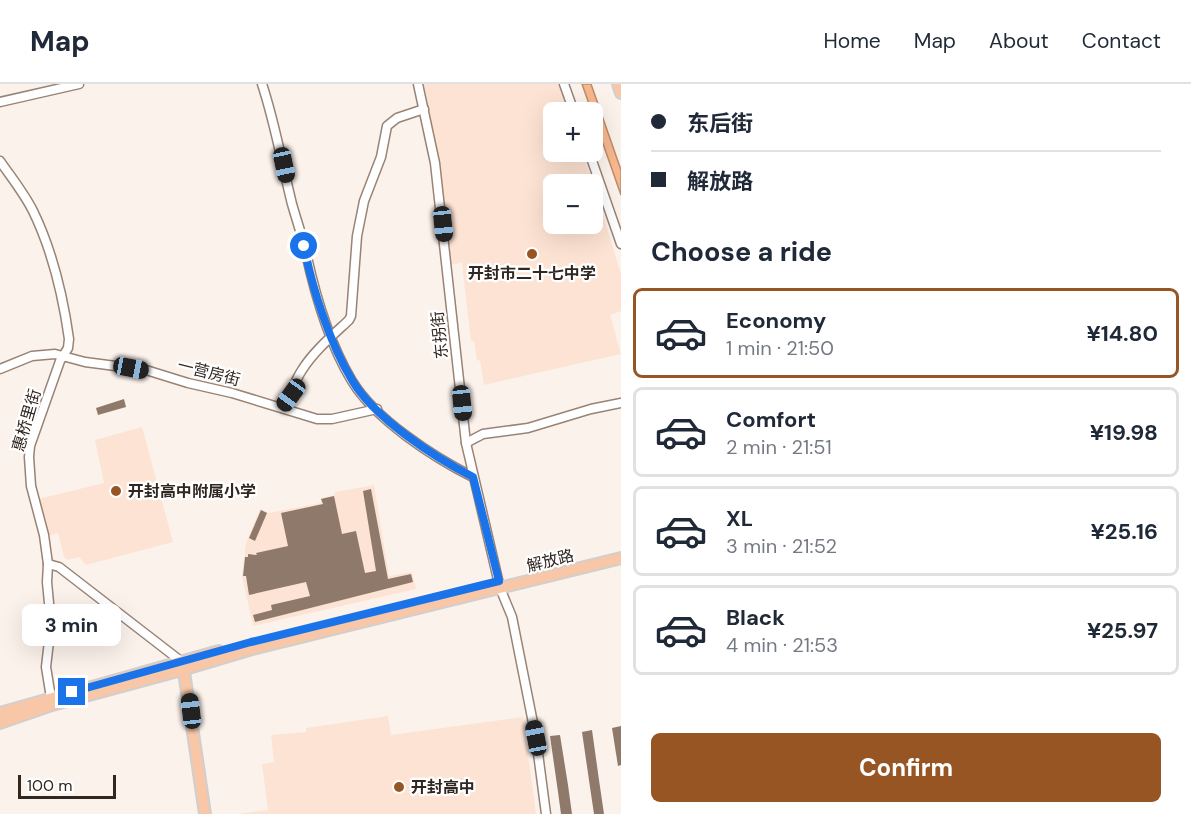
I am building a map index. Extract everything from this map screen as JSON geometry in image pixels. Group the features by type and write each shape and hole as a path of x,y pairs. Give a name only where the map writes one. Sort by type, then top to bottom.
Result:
{"main road":[{"path":"618,84 621,93"},
{"name":"解放路","path":"500,584 621,550"},
{"name":"解放路","path":"0,713 183,666 251,642 621,558"},
{"path":"183,666 205,814"},
{"name":"解放路","path":"0,723 51,701"}],"street":[{"path":"0,102 80,84"},
{"path":"262,84 281,150 309,270 332,336 352,381 376,409 422,446 473,477"},
{"name":"东拐街","path":"418,84 441,203 466,443 500,584 512,617 536,738 546,814"},
{"path":"564,84 570,102"},
{"path":"282,408 291,395 301,371 314,354 351,316 357,236 364,201 381,157 385,129 391,121 424,109"},
{"name":"惠桥里街","path":"0,161 32,209 42,231 67,325 69,348 63,355 30,446 29,457 31,486 44,535 48,564 47,582 51,624 45,667 51,701"},
{"path":"592,162 621,244"},
{"name":"一营房街","path":"0,369 32,356 47,353 85,362 146,370 322,419 376,409"},
{"path":"466,443 483,434 528,428 591,409 621,403"},
{"path":"48,564 59,567 183,666"}],"shaded area":[{"name":"开封市二十七中学","path":"421,84 559,84 565,102 543,102 543,162 585,162 590,174 543,174 543,234 603,234 603,215 621,274 621,311 610,315 621,354 484,385 480,360 477,361 474,341 471,341 462,263 451,264"},
{"path":"582,84 591,84 597,102 588,102"},
{"path":"603,118 621,170 621,195 603,144"},
{"name":"开封高中附属小学","path":"142,427 173,542 86,565 79,557 68,560 64,557 58,533 47,536 38,499 104,483 95,440"},
{"path":"374,485 389,576 412,572 416,589 253,626 242,576 246,543 260,509 269,513 321,503 321,498 335,495 335,492"},
{"name":"开封高中","path":"388,716 391,735 523,717 536,814 237,814 268,810 262,764 274,762 271,735 306,732 306,728"}],"building":[{"path":"124,399 126,407 98,415 96,408"},
{"path":"371,489 388,579 411,574 413,582 255,622 253,615 272,610 271,605 310,596 306,582 249,595 246,576 243,576 245,557 248,557 248,554 257,555 256,553 288,546 281,513 323,504 321,499 334,496 342,534 356,531 365,573 376,571 363,491"},
{"path":"261,510 267,513 255,541 249,538"},
{"path":"621,726 621,765 618,766 612,728"},
{"path":"592,730 604,814 594,814 582,732"},
{"path":"560,735 572,814 561,814 550,736"}],"place":[{"name":"开封市二十七中学","path":"532,254"},
{"name":"开封高中附属小学","path":"116,491"},
{"name":"开封高中","path":"399,787"}],"route":[{"path":"72,692 251,642 499,581 473,477 422,446 386,418 352,381 326,322 309,270 304,246"}]}
